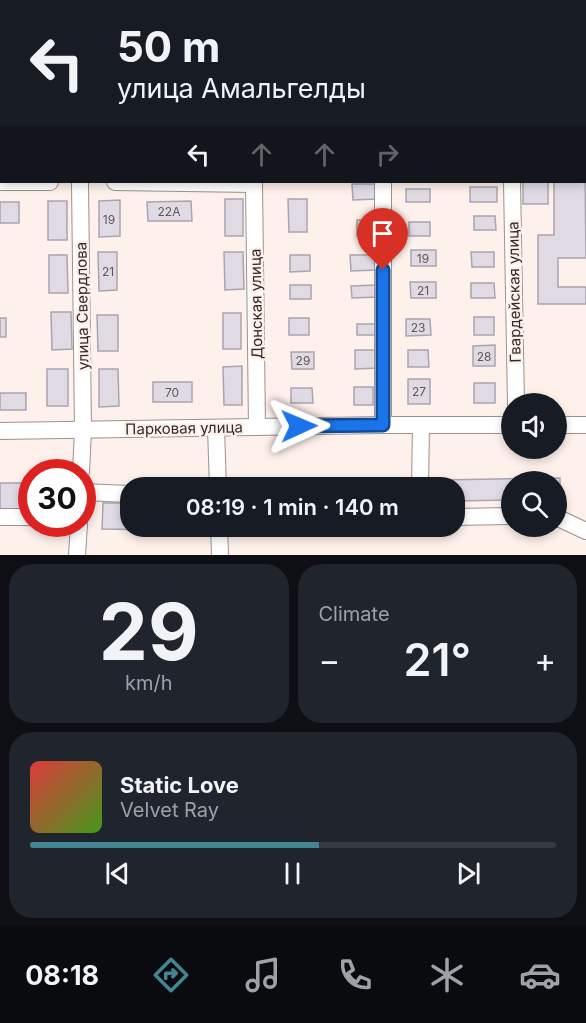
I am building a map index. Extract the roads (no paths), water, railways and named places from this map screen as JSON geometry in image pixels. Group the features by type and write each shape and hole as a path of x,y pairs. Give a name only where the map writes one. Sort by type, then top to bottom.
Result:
{"street":[{"name":"улица Свердлова","path":"80,183 82,459"},
{"name":"Донская улица","path":"254,183 257,427"},
{"path":"383,183 383,425"},
{"name":"Гвардейская улица","path":"512,183 516,393"},
{"path":"420,477 421,425"},
{"name":"Парковая улица","path":"0,431 501,425"},
{"path":"567,425 586,425"},
{"path":"216,428 218,477"},
{"path":"96,493 120,494"},
{"path":"465,517 501,516"},
{"path":"0,517 18,517"},
{"path":"567,522 586,531"},
{"path":"77,555 78,537"},
{"path":"219,537 220,555"}]}
